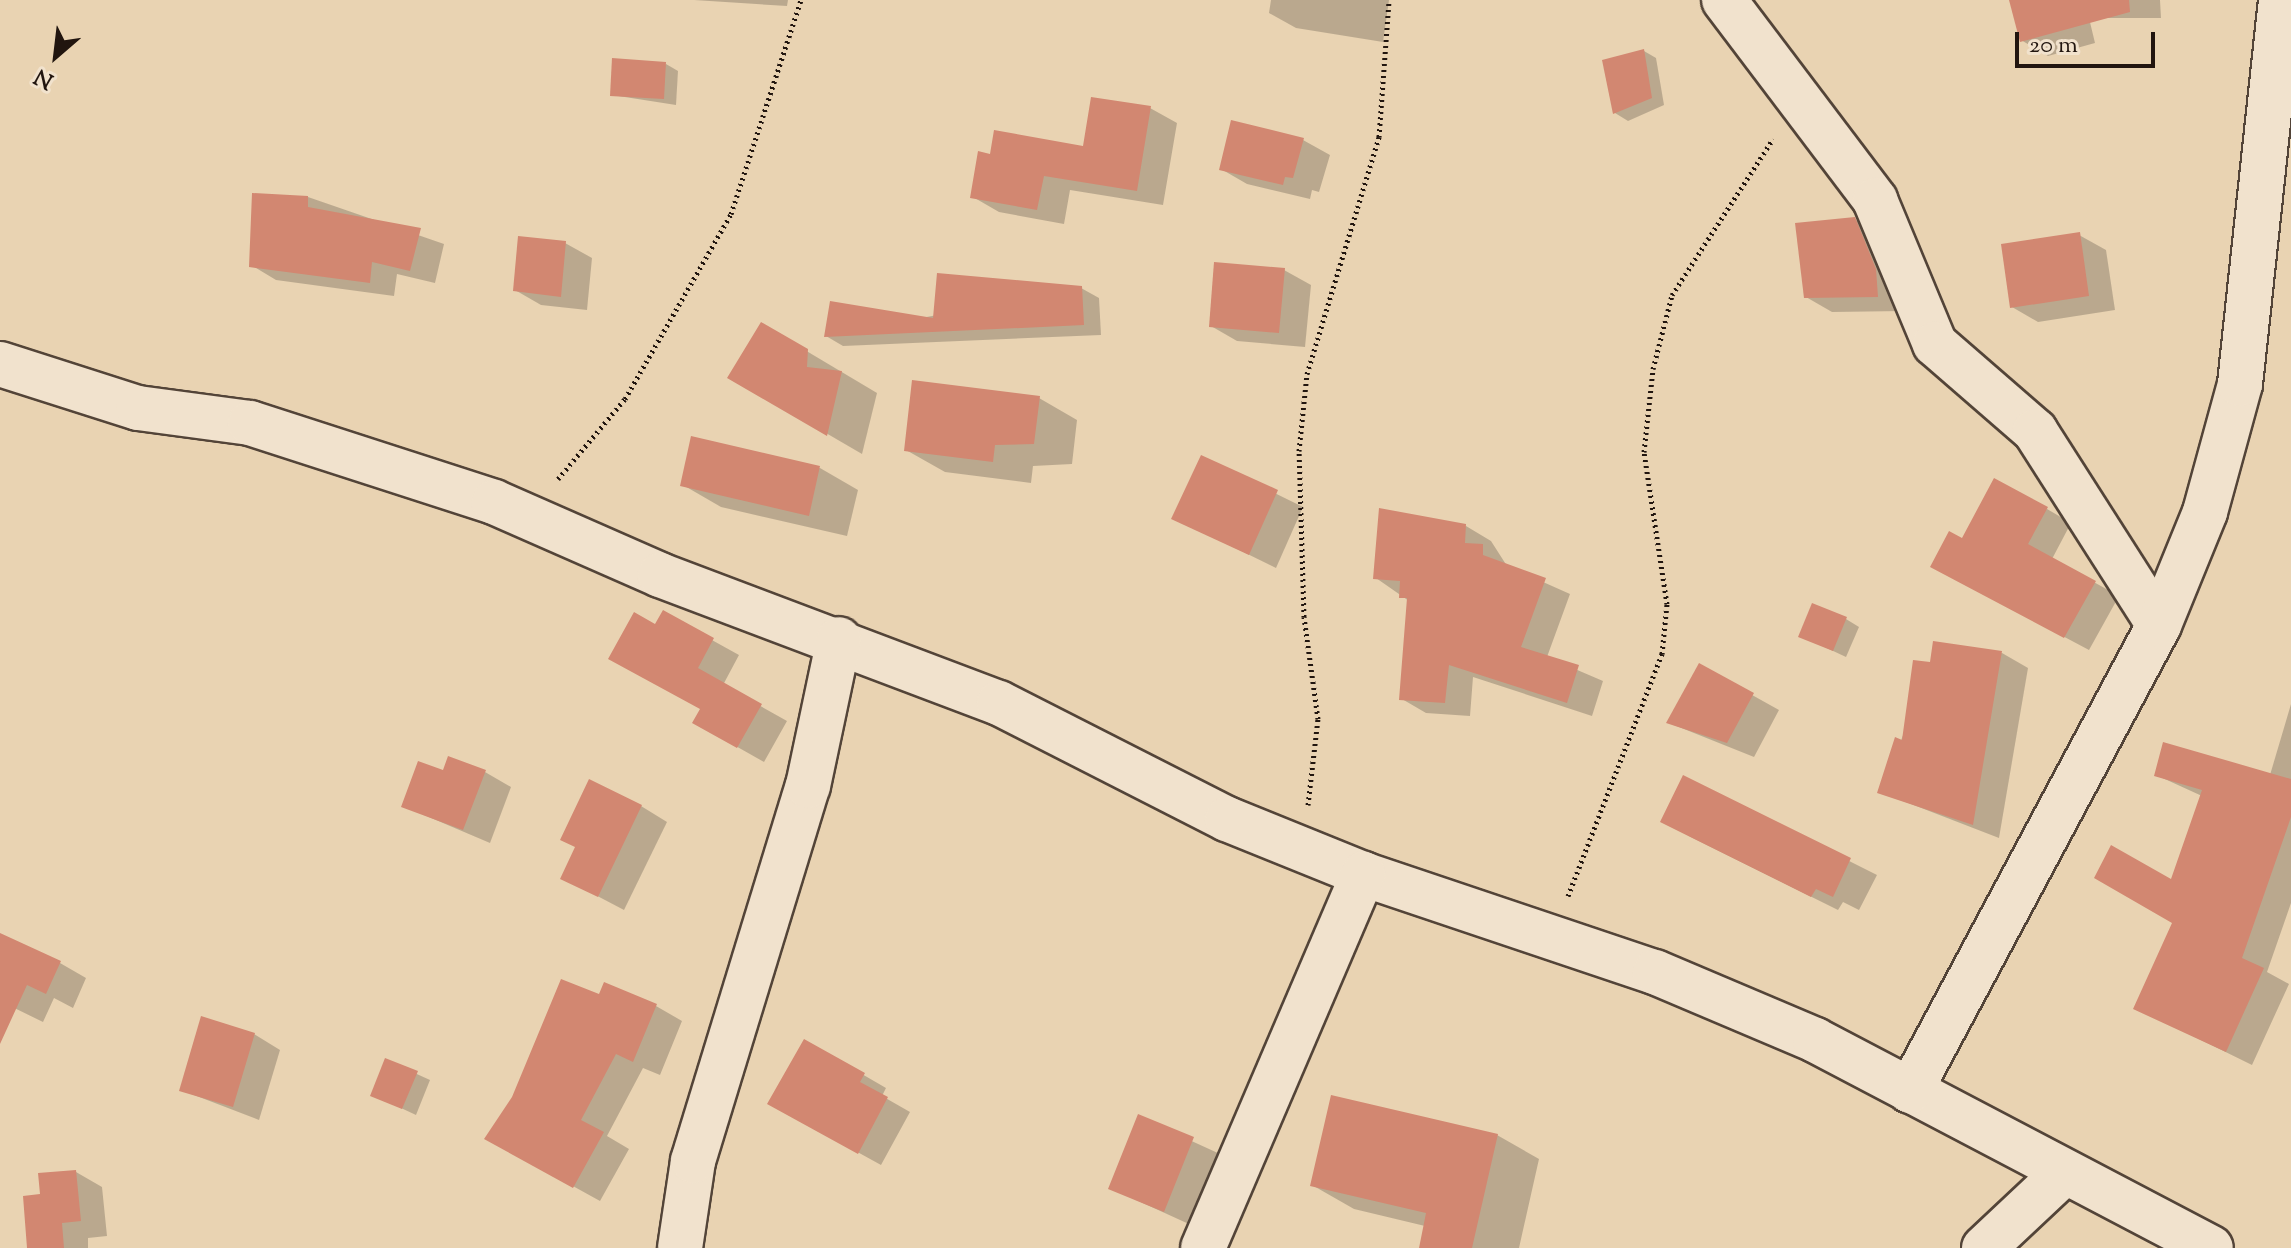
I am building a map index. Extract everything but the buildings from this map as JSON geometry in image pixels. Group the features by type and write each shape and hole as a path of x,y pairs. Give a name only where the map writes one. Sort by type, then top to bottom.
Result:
{"street":[{"path":"1724,0 1875,200 1935,344 2035,431 2159,625"},
{"path":"1910,1091 2159,625 2205,512 2240,384 2281,0"},
{"path":"0,364 138,408 250,423 527,517 660,575 839,639 999,703 1302,849 1363,874 1684,984 1910,1091 2211,1248"},
{"path":"680,1248 693,1161 808,786 839,639"},
{"path":"1203,1248 1363,874"},
{"path":"1984,1248 2065,1172"}],"path":[{"path":"527,517 625,399 712,250 743,188 801,0"},
{"path":"1302,849 1318,719 1304,617 1299,451 1305,389 1379,137 1389,0"},
{"path":"1551,937 1662,654 1667,604 1644,452 1653,369 1672,295 1797,97"}]}
